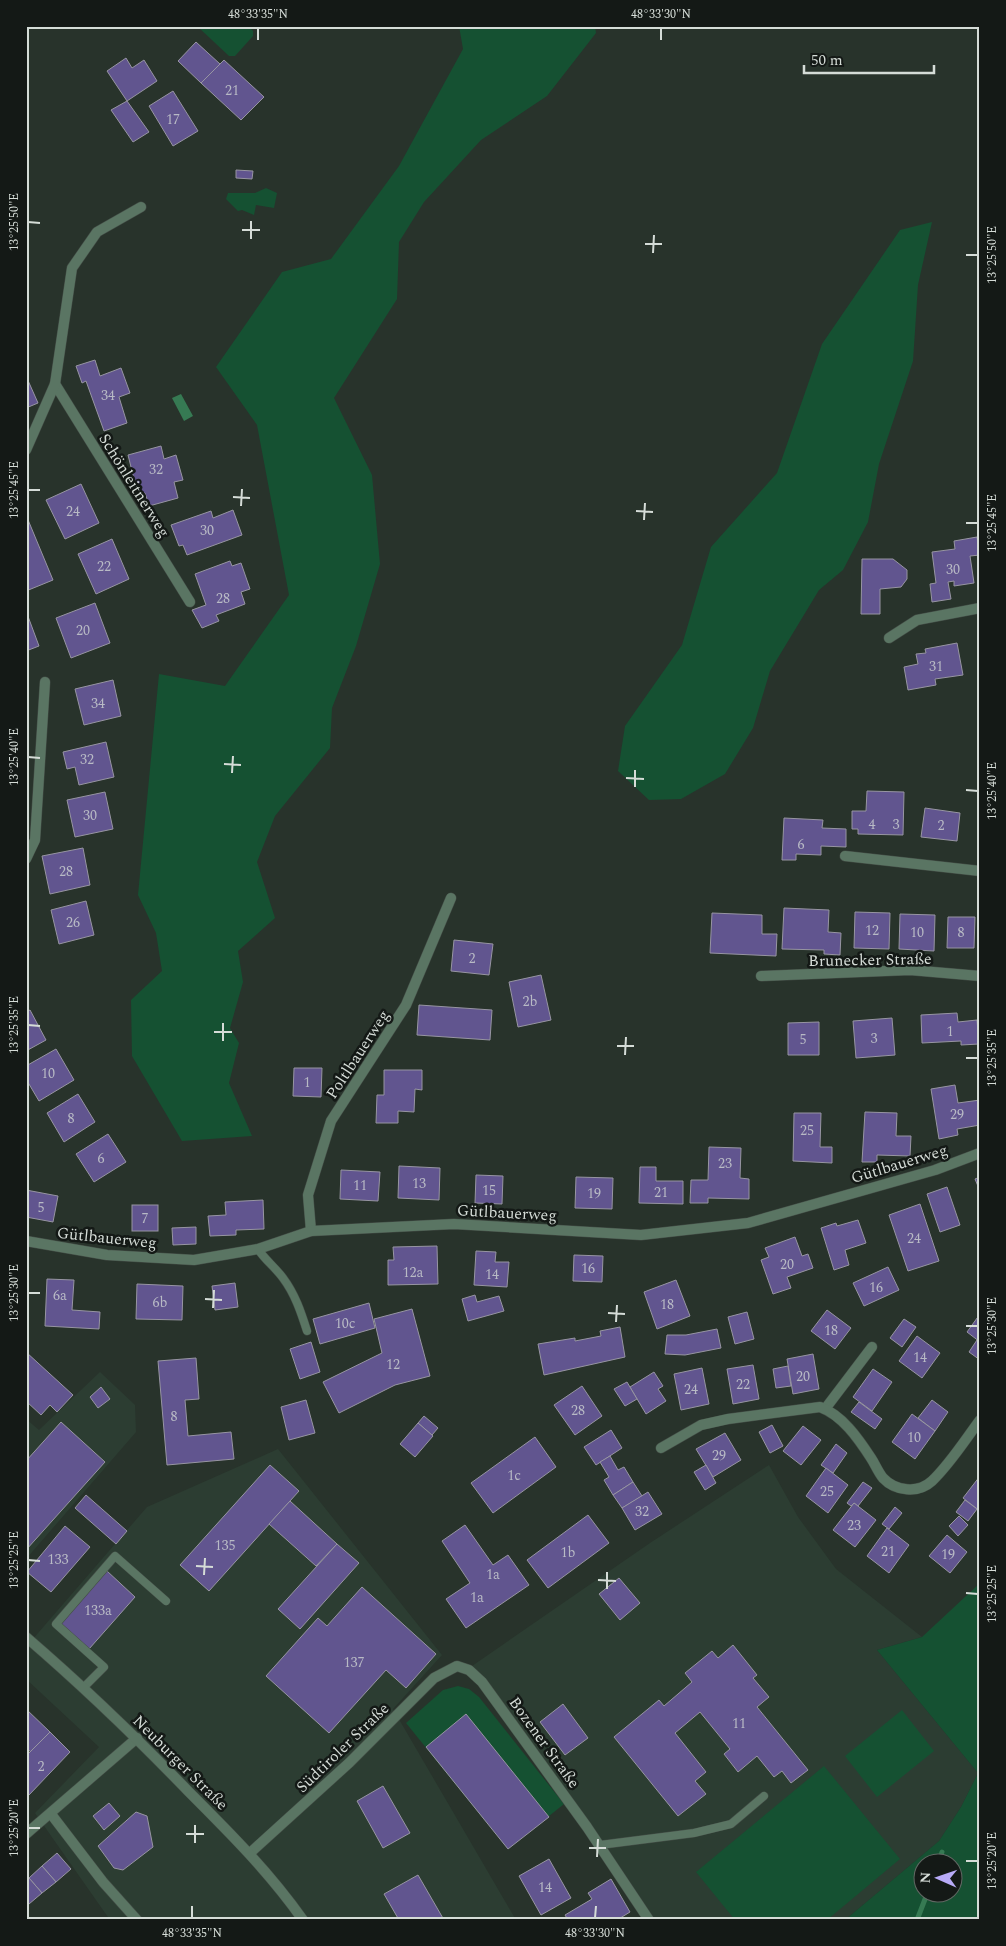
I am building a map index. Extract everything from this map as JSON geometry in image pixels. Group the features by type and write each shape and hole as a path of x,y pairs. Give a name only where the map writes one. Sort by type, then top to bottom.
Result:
{"street":[{"path":"26,450 55,384 72,268 97,232 141,207"},
{"name":"Schönleitnerweg","path":"55,384 190,602"},
{"path":"889,638 917,620 980,608"},
{"path":"26,859 35,840 45,682"},
{"path":"845,856 980,871"},
{"name":"Poltlbauerweg","path":"311,1231 308,1195 331,1121 406,1005 451,898"},
{"name":"Brunecker Straße","path":"761,976 910,970 980,976"},
{"name":"Gütlbauerweg","path":"26,1241 107,1255 194,1260 258,1248 311,1231 454,1224 641,1235 748,1223 935,1170 980,1153"},
{"path":"825,1409 872,1347"},
{"path":"661,1448 701,1425 801,1408 825,1409 844,1423 883,1478 895,1486 907,1490 931,1482 980,1420"},
{"name":"Neuburger Straße","path":"26,1637 136,1738 250,1853 279,1885 302,1920"},
{"name":"Bozener Straße","path":"457,1666 469,1670 482,1682 600,1845 649,1920"},
{"name":"Südtiroler Straße","path":"250,1853 349,1763 434,1678 457,1666"},
{"path":"28,1829 51,1814 136,1738"},
{"path":"51,1814 103,1882 137,1920"}],"lane":[{"path":"258,1248 283,1278 296,1298 307,1331"},
{"path":"83,1688 104,1667 56,1624 115,1556 166,1601"},
{"path":"600,1845 694,1833 731,1824 764,1796"}],"shaded area":[{"path":"197,26 248,26 253,31 253,36 235,56 229,56"},
{"path":"459,26 595,26 596,33 547,96 481,140 424,202 399,242 397,299 334,398 372,475 380,564 356,646 332,708 330,748 275,816 257,862 275,918 238,951 243,982 230,1028 239,1043 229,1083 252,1136 182,1141 132,1056 131,1000 162,971 156,933 138,895 159,674 225,686 289,595 257,425 216,367 282,272 331,259 399,166 463,49"},
{"path":"266,188 277,193 274,208 256,205 254,215 242,210 238,211 226,199 228,193 255,193"},
{"path":"932,222 918,285 913,361 879,464 868,522 843,570 819,590 770,671 753,728 725,774 681,799 649,800 618,771 625,726 682,645 711,547 777,473 822,344 900,230"},
{"path":"181,394 193,416 184,421 172,398"},
{"path":"100,1372 135,1405 136,1432 26,1559 26,1419 39,1430"},
{"path":"278,1449 442,1655 393,1709 516,1920 110,1920 35,1813 99,1747 26,1679 26,1647 147,1507"},
{"path":"769,1465 798,1517 836,1569 922,1637 877,1650 978,1773 961,1807 939,1841 924,1854 914,1854 914,1862 845,1920 655,1920 604,1844 472,1666 650,1543"},
{"path":"980,1583 980,1920 845,1920 914,1862 914,1904 964,1904 964,1854 924,1854 939,1841 961,1807 978,1773 877,1650 922,1637"},
{"path":"458,1686 469,1689 479,1697 564,1804 508,1849 406,1723 443,1690"},
{"path":"902,1710 934,1751 877,1797 845,1756"},
{"path":"824,1766 900,1859 827,1920 735,1920 696,1872"}],"building":[{"path":"196,42 220,64 201,83 178,61"},
{"path":"126,58 132,68 144,60 157,81 127,101 107,71"},
{"path":"224,60 264,97 241,120 201,83"},
{"path":"173,91 198,131 173,146 149,106"},
{"path":"127,101 149,132 133,142 111,110"},
{"path":"236,170 253,171 252,179 236,178"},
{"path":"95,360 100,376 121,368 130,393 119,397 127,423 104,431 86,381 82,383 76,366"},
{"path":"26,376 38,403 26,408"},
{"path":"161,446 164,459 176,455 183,480 174,482 178,498 149,506 145,493 138,495 128,455"},
{"path":"81,484 99,523 65,539 46,500"},
{"path":"233,510 242,535 187,555 183,545 179,546 171,525 211,511 213,518"},
{"path":"26,515 53,580 26,591"},
{"path":"977,537 980,555 970,556 974,583 954,586 954,581 948,582 951,599 932,602 930,584 936,583 932,552 955,549 954,541"},
{"path":"112,539 129,579 96,594 78,554"},
{"path":"862,559 893,559 907,570 907,579 901,587 880,589 880,614 861,614"},
{"path":"230,561 232,566 241,563 250,589 241,592 245,604 216,615 219,621 202,628 192,610 206,605 195,574"},
{"path":"95,603 110,643 71,658 56,618"},
{"path":"26,611 39,646 26,651"},
{"path":"957,643 963,675 935,679 936,685 908,690 904,667 918,664 916,654 926,653 925,649"},
{"path":"113,680 121,716 84,725 75,689"},
{"path":"106,742 114,777 79,785 75,767 67,769 63,752"},
{"path":"867,791 904,792 903,835 858,834 858,829 852,829 852,811 866,811"},
{"path":"105,792 113,829 75,837 67,800"},
{"path":"925,808 960,813 957,841 921,837"},
{"path":"784,818 823,820 822,828 846,829 846,847 821,846 821,855 796,854 796,860 782,860"},
{"path":"83,848 90,885 50,894 42,856"},
{"path":"86,901 94,935 59,944 51,910"},
{"path":"784,908 829,910 828,932 841,933 840,955 824,954 824,950 782,949"},
{"path":"855,912 890,913 889,949 854,948"},
{"path":"712,913 762,915 762,934 777,934 776,956 710,953"},
{"path":"900,914 935,915 934,951 899,949"},
{"path":"948,917 975,917 974,948 947,948"},
{"path":"454,940 493,944 489,975 451,971"},
{"path":"541,975 551,1020 518,1027 509,982"},
{"path":"419,1005 492,1010 490,1040 417,1035"},
{"path":"30,1010 46,1040 26,1051 26,1012"},
{"path":"957,1013 958,1022 977,1020 979,1044 961,1045 961,1041 922,1043 921,1015"},
{"path":"892,1018 895,1055 856,1058 853,1021"},
{"path":"819,1022 819,1055 788,1055 788,1023"},
{"path":"56,1049 74,1080 39,1101 26,1079 26,1066"},
{"path":"294,1068 322,1068 321,1097 293,1096"},
{"path":"384,1070 422,1070 422,1090 415,1089 414,1112 398,1111 398,1123 376,1123 377,1095 384,1095"},
{"path":"955,1085 958,1103 980,1100 980,1125 957,1129 958,1135 939,1139 931,1089"},
{"path":"78,1094 95,1122 64,1142 47,1113"},
{"path":"865,1112 897,1113 896,1136 911,1136 910,1156 877,1155 877,1162 862,1162"},
{"path":"794,1113 821,1113 820,1147 832,1147 832,1163 793,1161"},
{"path":"108,1134 126,1162 94,1182 76,1154"},
{"path":"709,1147 741,1148 740,1178 749,1179 749,1199 708,1198 708,1203 690,1203 691,1180 708,1180"},
{"path":"399,1166 440,1168 439,1200 398,1198"},
{"path":"640,1167 656,1167 656,1181 683,1181 683,1204 639,1203"},
{"path":"341,1170 380,1172 378,1201 340,1199"},
{"path":"476,1175 503,1176 502,1204 475,1203"},
{"path":"576,1177 613,1178 612,1209 575,1208"},
{"path":"980,1177 980,1191 975,1179"},
{"path":"947,1187 960,1225 940,1232 927,1194"},
{"path":"26,1190 58,1196 53,1222 26,1217"},
{"path":"263,1200 264,1229 236,1230 236,1235 210,1236 208,1216 226,1215 225,1202"},
{"path":"920,1204 939,1261 908,1271 889,1215"},
{"path":"132,1205 158,1205 158,1231 132,1231"},
{"path":"858,1220 866,1243 845,1250 849,1265 834,1270 821,1228 836,1223 837,1226"},
{"path":"196,1227 196,1244 173,1245 172,1228"},
{"path":"795,1237 802,1256 808,1254 813,1268 787,1277 791,1288 773,1294 761,1260 769,1257 765,1248"},
{"path":"437,1246 438,1284 388,1285 388,1260 394,1260 393,1247"},
{"path":"476,1251 496,1252 495,1262 509,1262 507,1287 474,1285"},
{"path":"574,1255 603,1256 602,1282 573,1281"},
{"path":"888,1267 899,1290 864,1306 853,1283"},
{"path":"47,1279 74,1280 72,1310 100,1312 99,1329 45,1326"},
{"path":"676,1280 690,1316 657,1329 644,1292"},
{"path":"235,1283 238,1307 215,1310 212,1286"},
{"path":"137,1284 183,1286 182,1320 136,1319"},
{"path":"475,1295 477,1302 499,1296 504,1311 468,1321 462,1299"},
{"path":"369,1303 375,1328 320,1344 313,1319"},
{"path":"412,1309 430,1376 395,1385 339,1413 323,1382 382,1353 374,1319"},
{"path":"827,1310 851,1328 835,1349 811,1331"},
{"path":"747,1312 754,1339 735,1344 728,1317"},
{"path":"980,1314 980,1342 967,1332"},
{"path":"904,1319 916,1327 902,1347 890,1338"},
{"path":"620,1327 625,1357 544,1375 538,1344 575,1338 575,1341 601,1336 600,1331"},
{"path":"717,1329 721,1348 685,1355 665,1354 667,1335 686,1335"},
{"path":"917,1336 940,1353 922,1378 899,1361"},
{"path":"977,1340 980,1342 980,1360 969,1352"},
{"path":"311,1342 320,1372 300,1379 290,1349"},
{"path":"26,1352 73,1395 57,1412 50,1405 41,1415 26,1401"},
{"path":"813,1354 819,1389 793,1394 787,1359"},
{"path":"196,1358 199,1399 185,1400 188,1436 231,1432 234,1459 167,1465 158,1361"},
{"path":"753,1365 759,1399 733,1404 727,1369"},
{"path":"788,1366 791,1386 776,1388 773,1369"},
{"path":"702,1368 709,1404 681,1410 674,1374"},
{"path":"873,1369 892,1382 872,1411 853,1397"},
{"path":"654,1372 663,1386 658,1389 666,1401 646,1414 630,1387"},
{"path":"627,1382 637,1399 625,1406 614,1389"},
{"path":"582,1386 602,1416 575,1435 554,1405"},
{"path":"101,1387 110,1399 98,1408 90,1397"},
{"path":"306,1400 315,1433 289,1440 281,1407"},
{"path":"932,1400 948,1412 935,1431 918,1418"},
{"path":"859,1402 882,1419 875,1429 851,1412"},
{"path":"912,1414 935,1431 915,1459 892,1442"},
{"path":"424,1416 438,1428 432,1435 418,1423"},
{"path":"61,1422 105,1462 26,1550 26,1461"},
{"path":"418,1423 433,1436 415,1457 400,1444"},
{"path":"772,1425 783,1446 770,1453 759,1432"},
{"path":"803,1426 821,1440 801,1465 783,1451"},
{"path":"611,1430 622,1448 596,1465 584,1447"},
{"path":"725,1433 741,1460 713,1477 696,1449"},
{"path":"535,1437 556,1467 493,1513 471,1483"},
{"path":"836,1444 847,1453 833,1473 821,1465"},
{"path":"610,1456 618,1470 624,1467 633,1482 613,1495 604,1480 609,1477 600,1462"},
{"path":"270,1465 299,1491 209,1591 180,1565"},
{"path":"706,1465 716,1483 705,1490 694,1472"},
{"path":"826,1468 848,1485 828,1513 806,1496"},
{"path":"980,1476 980,1511 963,1498"},
{"path":"633,1482 642,1496 622,1508 613,1495"},
{"path":"863,1482 872,1488 858,1506 854,1503 851,1506 847,1503"},
{"path":"648,1492 662,1514 635,1530 622,1508"},
{"path":"86,1495 127,1531 116,1544 75,1508"},
{"path":"965,1500 977,1509 968,1521 956,1512"},
{"path":"290,1501 337,1544 316,1566 269,1524"},
{"path":"854,1503 876,1520 855,1547 833,1530"},
{"path":"895,1507 902,1513 889,1529 882,1524"},
{"path":"588,1515 609,1543 548,1588 527,1560"},
{"path":"959,1516 968,1525 958,1536 949,1526"},
{"path":"465,1525 493,1565 508,1555 529,1585 466,1628 446,1599 470,1583 442,1541"},
{"path":"65,1526 90,1547 51,1592 27,1572"},
{"path":"887,1528 909,1545 889,1573 867,1556"},
{"path":"947,1535 967,1552 950,1573 929,1556"},
{"path":"337,1544 359,1563 300,1629 278,1609"},
{"path":"107,1571 135,1597 89,1649 60,1623"},
{"path":"619,1578 640,1603 620,1620 599,1594"},
{"path":"362,1587 436,1654 406,1688 386,1670 329,1733 266,1676 318,1618 327,1626"},
{"path":"733,1645 757,1675 753,1678 769,1697 757,1707 808,1770 791,1783 782,1771 774,1777 757,1756 738,1772 724,1754 730,1749 700,1712 675,1733 706,1772 695,1781 706,1794 678,1816 614,1737 659,1700 664,1706 692,1682 685,1673 712,1651 718,1658"},
{"path":"563,1704 588,1738 565,1755 540,1722"},
{"path":"26,1709 50,1732 31,1752 26,1748"},
{"path":"466,1714 549,1817 508,1849 426,1747"},
{"path":"50,1732 70,1752 29,1795 26,1793 26,1756"},
{"path":"383,1786 410,1833 383,1848 357,1801"},
{"path":"109,1803 120,1816 104,1830 93,1816"},
{"path":"136,1812 147,1816 153,1847 123,1870 114,1868 98,1846"},
{"path":"57,1853 71,1869 56,1882 42,1866"},
{"path":"549,1859 571,1898 541,1915 519,1876"},
{"path":"42,1866 56,1882 42,1893 29,1878"},
{"path":"418,1875 444,1920 399,1920 384,1894"},
{"path":"29,1878 42,1893 29,1904 26,1901 26,1880"},
{"path":"611,1879 630,1912 617,1920 568,1920 565,1915 592,1899 588,1893"}],"waterway":[{"path":"917,1920 923,1904"}]}
